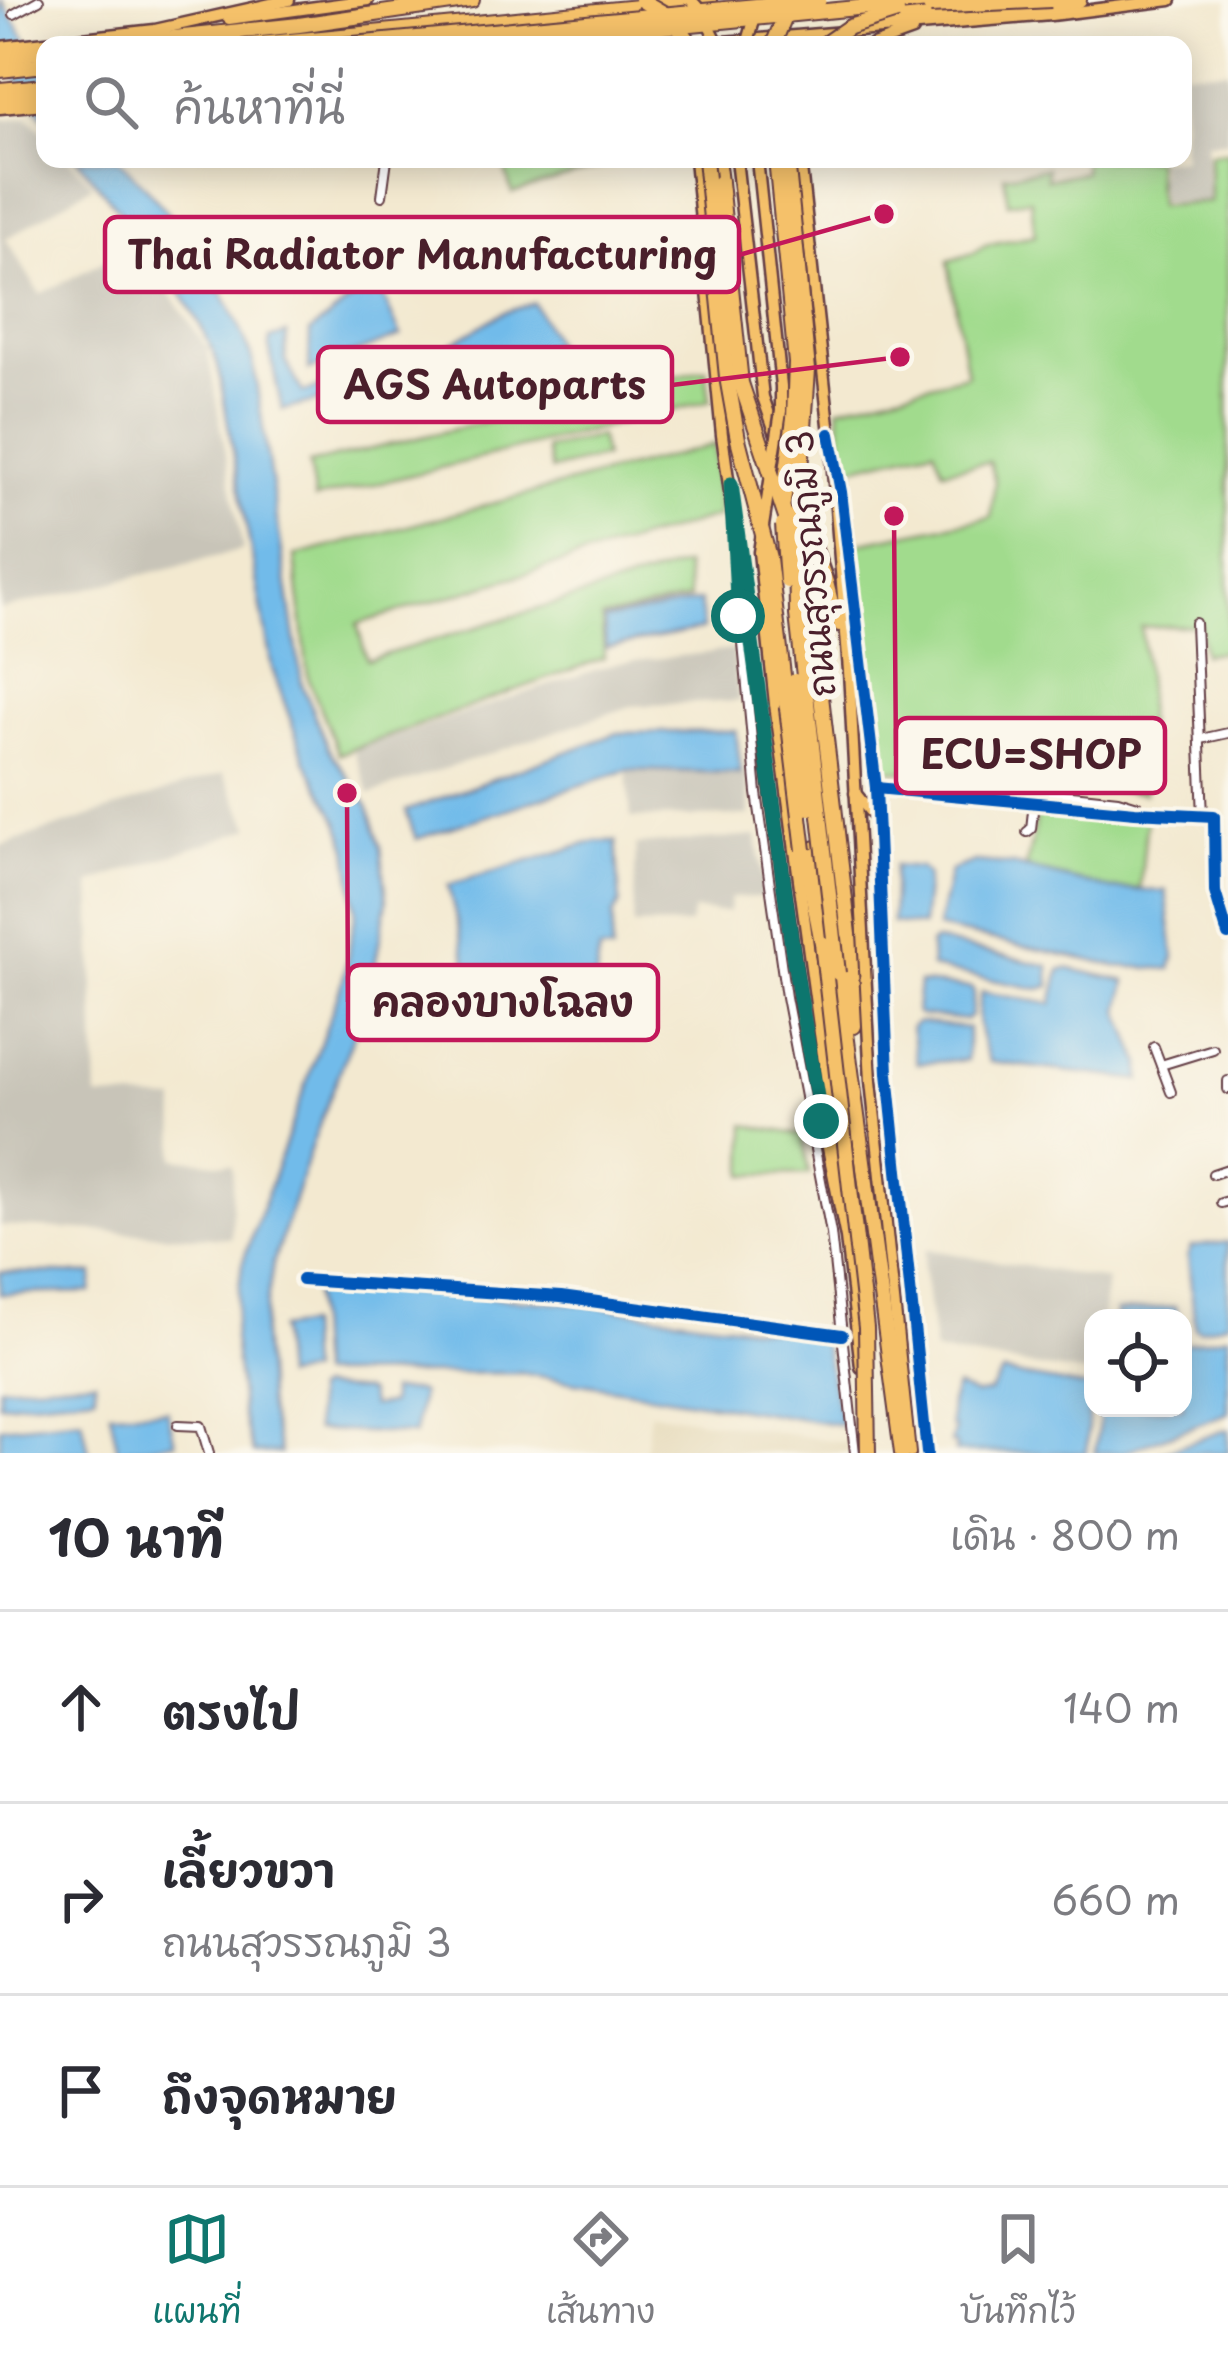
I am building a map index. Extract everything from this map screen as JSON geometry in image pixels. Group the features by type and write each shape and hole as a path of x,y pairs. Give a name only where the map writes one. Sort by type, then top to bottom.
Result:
{"highway":[{"path":"198,36 472,0"},
{"path":"640,0 672,18 683,36"},
{"path":"342,36 709,0"},
{"path":"777,36 794,0"},
{"path":"438,36 819,0"},
{"path":"572,36 942,0"},
{"path":"838,36 860,22 925,6 1051,0"},
{"path":"860,22 1016,10 1079,0"},
{"path":"0,57 36,49"},
{"path":"0,73 36,70"},
{"path":"3,99 36,94"},
{"path":"706,168 731,409 770,558 806,862 822,944 866,1328 870,1453"},
{"path":"718,168 741,383 793,537 814,628 849,934 857,1096"},
{"path":"777,168 796,363 783,505 784,548 800,736 820,884 822,944"},
{"path":"789,168 808,370 796,542 797,615 838,973 906,1453"}],"main road":[{"path":"190,23 228,6 289,0"},
{"path":"109,36 368,0"},
{"path":"691,0 714,36"},
{"path":"748,36 762,0"},
{"path":"801,36 1171,0"},
{"path":"899,36 927,26"},
{"path":"0,47 36,46"},
{"name":"ถนนสุวรรณภูมิ 3","path":"696,168 717,397 803,1022 846,1238 870,1453"},
{"path":"737,168 763,397 828,582 849,670"},
{"path":"758,168 781,386 759,552 846,1238"},
{"name":"ถนนสุวรรณภูมิ 3","path":"801,168 830,434 849,670 872,1082 906,1453"},
{"path":"856,793 876,819"}],"street":[{"path":"14,14 39,0"},
{"path":"382,196 386,168"},
{"path":"830,434 876,788 888,1073 927,1453"},
{"path":"731,484 741,653 759,807 786,997 831,1233 855,1453"},
{"path":"1195,623 1202,817"},
{"path":"1201,740 1228,733"},
{"path":"898,788 910,781 932,780 1118,800 1141,810"},
{"path":"876,788 1214,816 1215,892 1228,935"},
{"path":"1027,832 1034,802"},
{"path":"1154,1047 1171,1092"},
{"path":"1161,1065 1213,1049"},
{"path":"1213,1174 1228,1169"},
{"path":"302,1280 561,1297 842,1335"},
{"path":"178,1424 201,1426 209,1453"}],"shaded area":[{"path":"1228,70 1228,141 1206,142 1208,201 1160,203 1158,168 1192,168 1192,71"},
{"path":"28,117 36,125 36,168 77,168 93,185 6,239 40,294 137,244 207,348 243,550 0,610 0,120"},
{"path":"733,650 739,701 631,706 370,794 353,750 616,663"},
{"path":"627,772 746,774 750,816 631,818"},
{"path":"223,773 251,828 91,883 97,1097 176,1101 175,1158 233,1165 231,1238 0,1226 0,846"},
{"path":"757,836 765,897 730,898 729,912 693,911 689,925 633,926 636,845"},
{"path":"926,1249 1107,1280 1103,1309 1084,1309 1084,1374 935,1352 923,1268"},
{"path":"650,1412 848,1443 849,1453 645,1453"}],"green space":[{"path":"1228,152 1228,651 1203,654 1200,625 1141,627 1147,688 1144,793 880,769 853,544 991,517 995,481 989,462 943,470 934,448 844,469 839,407 967,375 948,261 985,245 1035,235 1031,199 1008,203 1004,175 1047,168 1047,179 1084,172 1084,168 1156,168 1158,206 1210,202 1209,154"},
{"path":"505,168 597,168 512,193"},
{"path":"706,369 710,401 315,499 309,464"},
{"path":"599,436 604,457 551,470 546,449"},
{"path":"714,445 719,516 357,624 367,660 685,565 689,599 602,618 604,658 339,754 308,678 295,556"},
{"path":"1039,808 1147,816 1140,889 1110,889 1026,868"},
{"path":"746,1125 802,1135 809,1174 745,1175"}],"water":[{"path":"1,0 36,55 36,106 0,55"},
{"path":"84,168 127,168 139,180 198,253 242,334 253,362 302,684 328,748 368,806 381,847 387,901 370,992 273,1264 262,1334 268,1409 280,1453 253,1453 242,1414 233,1338 242,1264 343,980 356,912 348,848 305,760 272,668 217,362 191,308"},
{"path":"376,281 401,336 309,370 310,332"},
{"path":"534,303 555,344 282,410 270,339 287,334 285,360 303,393 447,346 503,313"},
{"path":"700,601 703,629 606,648 604,620"},
{"path":"736,731 741,773 627,770 416,839 406,811 618,733"},
{"path":"596,841 616,841 620,904 613,915 612,952 599,951 596,979 469,972 448,885"},
{"path":"975,862 1013,865 1110,889 1166,891 1174,957 1171,969 1116,966 937,928 950,871"},
{"path":"894,866 920,868 927,875 922,926 892,923"},
{"path":"935,941 1049,966 1050,986 1039,989 931,968 930,944"},
{"path":"1060,970 1126,981 1120,1011 1141,1064 1141,1080 990,1062 979,1028 982,992 1052,1004"},
{"path":"919,983 971,988 971,1016 966,1020 919,1015"},
{"path":"918,1022 968,1028 967,1060 917,1063 911,1027"},
{"path":"1228,1242 1228,1322 1200,1330 1195,1328 1188,1256 1191,1247"},
{"path":"0,1272 93,1274 91,1292 0,1294"},
{"path":"313,1286 572,1303 822,1337 842,1425 520,1373 318,1375"},
{"path":"306,1325 308,1373 283,1377 279,1329"},
{"path":"1228,1335 1228,1413 1121,1453 1095,1453 1100,1417 1192,1417 1192,1342"},
{"path":"1003,1373 1084,1387 1087,1453 955,1452 950,1403 956,1387 975,1395 989,1392"},
{"path":"95,1380 95,1395 0,1404 0,1386"},
{"path":"314,1391 364,1391 371,1406 390,1404 390,1391 417,1391 421,1394 414,1434 315,1430"},
{"path":"167,1410 175,1442 118,1451 110,1412"},
{"path":"82,1419 89,1452 0,1453 0,1427"},
{"path":"1228,1429 1228,1453 1159,1453"}],"cycle path":[{"path":"830,434 876,788 888,1073 927,1453"},
{"path":"876,788 1214,816 1215,892 1228,935"},
{"path":"302,1280 561,1297 842,1335"}],"place":[{"name":"Thai Radiator Manufacturing","path":"884,214"},
{"name":"AGS Autoparts","path":"900,357"},
{"name":"ECU=SHOP","path":"894,516"},
{"name":"คลองบางโฉลง","path":"347,793"}],"route":[{"path":"738,616 731,484 794,961 821,1121"}]}
